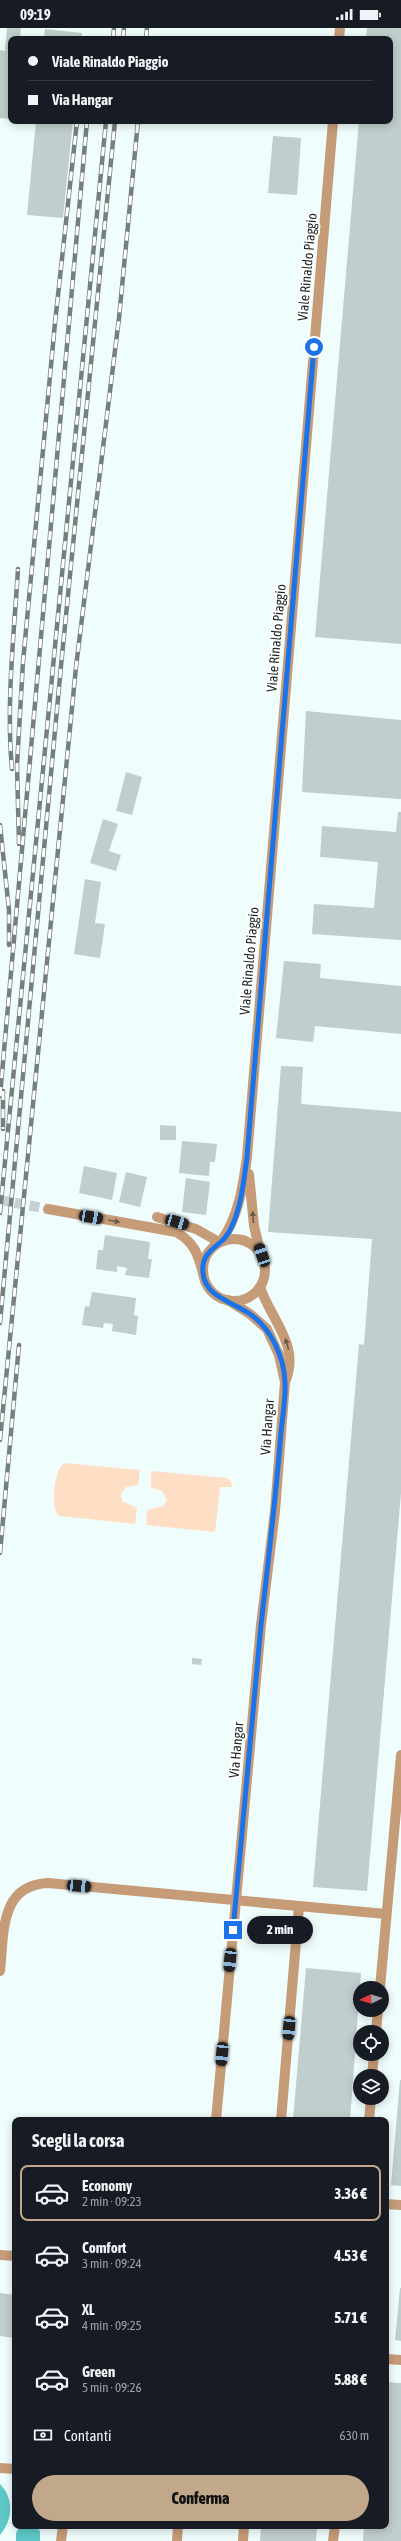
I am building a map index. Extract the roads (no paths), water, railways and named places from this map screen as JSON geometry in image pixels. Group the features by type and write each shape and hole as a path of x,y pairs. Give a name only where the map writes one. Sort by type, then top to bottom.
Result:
{"street":[{"name":"Viale Rinaldo Piaggio","path":"221,1241 231,1226 238,1207 247,1157 333,124"},
{"name":"Viale Rinaldo Piaggio","path":"247,1157 254,1226 262,1255"},
{"path":"48,1209 176,1232 186,1237 197,1250 203,1274 210,1290 228,1300 245,1299 260,1287 265,1273 262,1255 252,1244 242,1239 221,1241 196,1229 157,1217"},
{"path":"203,1274 207,1254 221,1241"},
{"name":"Via Hangar","path":"216,2117 261,1625 275,1511 285,1382 291,1362 288,1345 260,1287"},
{"name":"Via Hangar","path":"228,1300 250,1314 267,1329 279,1355 285,1382"},
{"path":"381,1981 401,1755"},
{"path":"0,1971 7,1909 17,1892 34,1884 48,1883 386,1914"},
{"path":"281,2117 299,1906"},
{"path":"369,2117 370,2105"},
{"path":"389,2204 401,2205"},
{"path":"0,2255 12,2256"},
{"path":"389,2359 401,2360"},
{"path":"0,2468 12,2469"},
{"path":"61,2541 63,2529"},
{"path":"176,2541 178,2529"},
{"path":"243,2541 244,2529"},
{"path":"333,2541 335,2529"}],"water":[{"path":"0,2484 8,2496 10,2509 7,2523 0,2535"},
{"path":"18,2529 38,2529 40,2531 40,2541 16,2541 16,2533"}],"tunnel":[{"path":"0,1200 48,1209"}],"railway":[{"path":"113,36 114,28"},
{"path":"123,36 124,28"},
{"path":"146,36 147,28"},
{"path":"19,844 17,765 23,662 55,323 77,124"},
{"path":"0,1096 87,124"},
{"path":"0,1213 106,124"},
{"path":"0,1323 61,666 115,124"},
{"path":"0,1440 76,667 119,318 138,124"},
{"path":"12,769 10,744 10,694 18,569"},
{"path":"0,825 9,910 9,945"},
{"path":"3,1091 3,1129"},
{"path":"0,1553 19,1345"}]}
